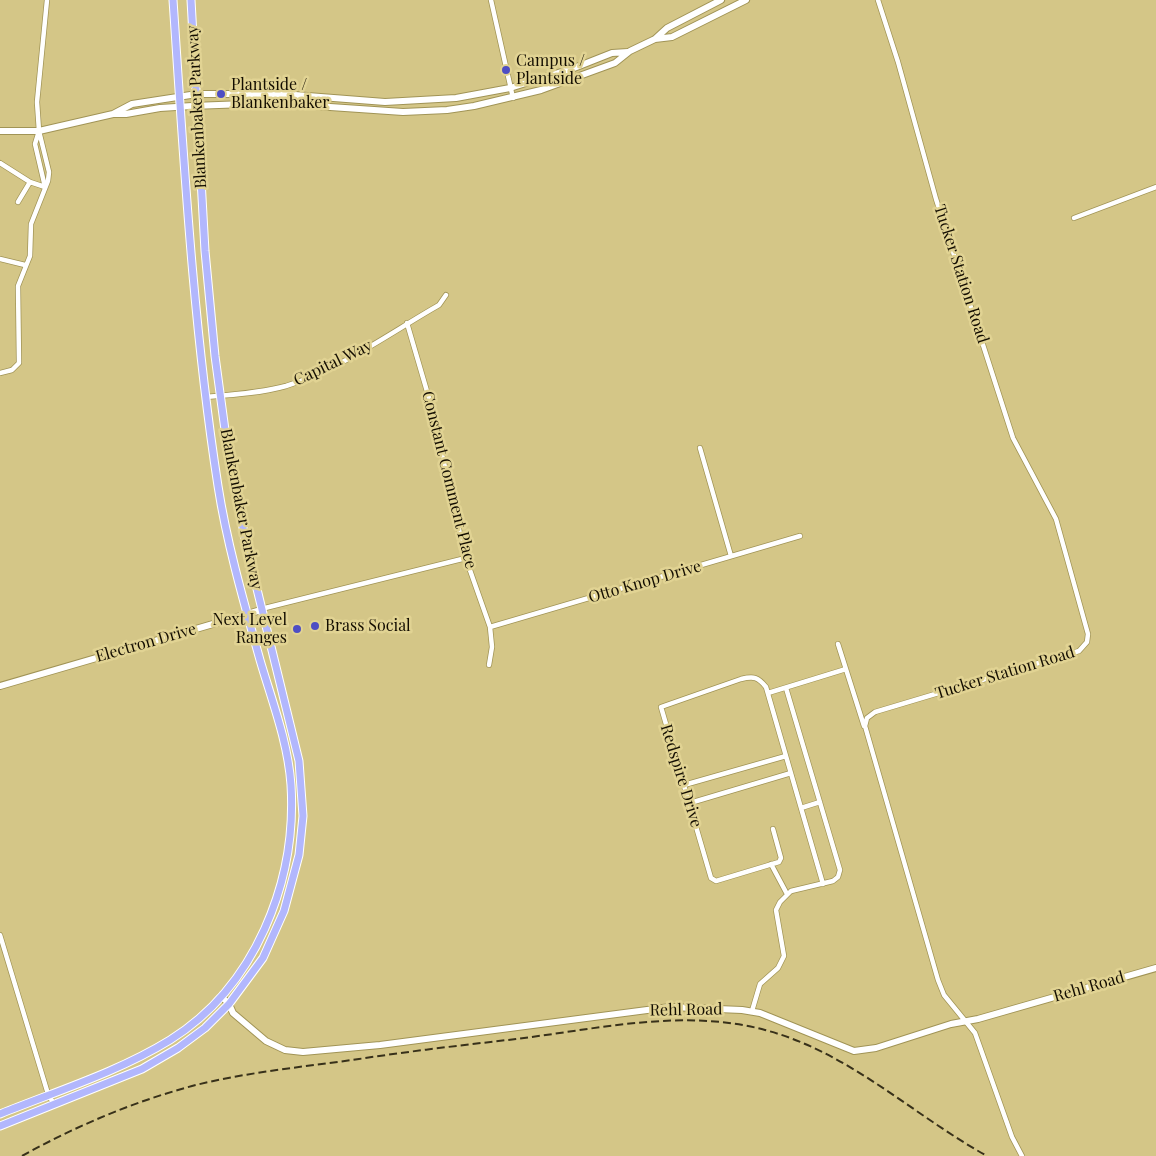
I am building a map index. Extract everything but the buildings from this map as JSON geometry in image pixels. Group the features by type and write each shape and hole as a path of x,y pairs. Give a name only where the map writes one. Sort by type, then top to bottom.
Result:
{"main road":[{"name":"Blankenbaker Parkway","path":"0,1114 150,1052 191,1026 221,996 252,955 272,911 286,864 291,786 285,749 247,614 219,489 206,397 192,287 173,0"},
{"name":"Blankenbaker Parkway","path":"0,1126 142,1069 164,1057 205,1028 229,1004 263,958 284,911 297,862 303,816 299,761 261,610 237,501 220,396 206,270 191,0"}],"street":[{"path":"0,374 12,370 19,363 18,286 30,256 31,224 49,172 39,131 37,102 47,0"},
{"path":"491,0 513,98"},
{"path":"0,131 39,131 113,114 126,114 180,106 272,103 386,112 447,110 513,98 595,71 655,39 667,28 721,0 726,10"},
{"path":"655,39 672,37 746,0"},
{"name":"Tucker Station Road","path":"865,730 867,718 875,712 1079,651 1086,642 1088,634 1054,514 1013,438 936,199 898,62 878,0"},
{"path":"113,114 124,106 132,104 197,94 282,94 386,102 433,101 510,88 574,68 612,53 630,52"},
{"path":"334,108 335,98"},
{"path":"39,131 36,144 45,187"},
{"path":"0,163 30,182 45,187"},
{"path":"18,202 30,182"},
{"path":"1074,218 1156,188"},
{"path":"0,259 25,265"},
{"name":"Capital Way","path":"206,397 286,386 306,378 341,362 439,305 446,296"},
{"name":"Constant Comment Place","path":"407,323 431,405 466,558 490,627 492,641 489,665"},
{"path":"700,448 731,556"},
{"name":"Otto Knop Drive","path":"490,627 800,536"},
{"name":"Electron Drive","path":"0,686 261,610 466,558"},
{"path":"838,644 938,980 944,995 967,1021 978,1038 1006,1122 1022,1156"},
{"path":"824,884 768,693 846,669"},
{"name":"Redspire Drive","path":"768,693 758,678 752,677 661,706 711,878 716,881 771,864"},
{"path":"752,1011 760,984 778,968 784,956 776,910 792,891 834,881 838,877 840,870 786,688"},
{"path":"684,785 786,756"},
{"path":"690,803 791,773"},
{"path":"801,808 820,802"},
{"path":"773,829 781,858 779,862 771,864 788,894"},
{"path":"0,935 48,1094 54,1104"},
{"name":"Rehl Road","path":"221,996 229,1004 233,1013 266,1041 285,1050 303,1052 380,1045 670,1007 752,1011 854,1051 876,1048 1156,968"}],"railway":[{"path":"22,1156 84,1125 127,1107 170,1092 213,1081 275,1070 609,1026 672,1021 734,1024 765,1030 796,1040 825,1053 853,1069 987,1156"}],"place":[{"name":"Campus / Plantside","path":"506,70"},
{"name":"Plantside / Blankenbaker","path":"221,94"},
{"name":"Brass Social","path":"315,626"},
{"name":"Next Level Ranges","path":"297,629"}]}
